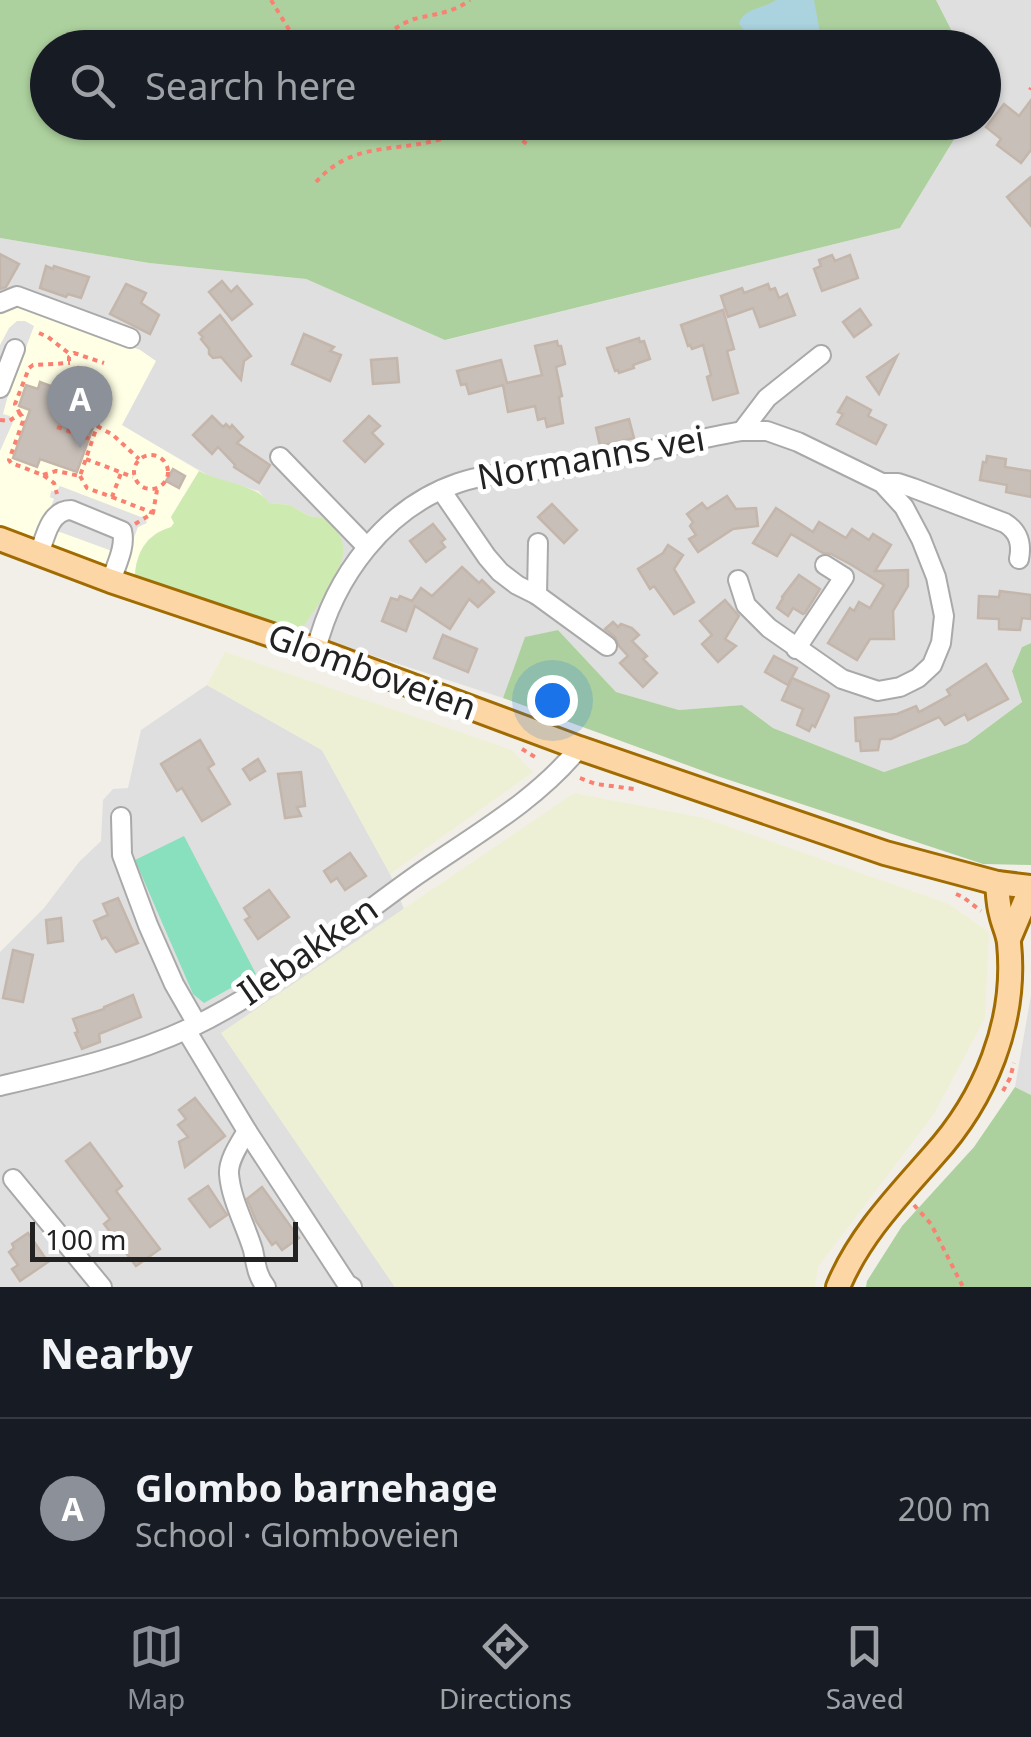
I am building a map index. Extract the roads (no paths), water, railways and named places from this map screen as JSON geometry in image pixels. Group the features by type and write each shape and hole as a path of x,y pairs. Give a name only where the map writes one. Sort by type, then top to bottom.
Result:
{"main road":[{"name":"Glomboveien","path":"0,539 579,748 885,853 997,883 1031,887"},
{"path":"838,1287 864,1239 961,1122 990,1070 1006,1006 1010,963 997,883"},
{"path":"1009,939 1031,887"}],"street":[{"path":"0,303 17,296 130,338"},
{"path":"0,388 15,350"},
{"name":"Normanns vei","path":"742,431 767,398 822,355"},
{"name":"Normanns vei","path":"316,650 324,618 367,547 400,514 440,490 471,480 583,465 742,431 767,431 798,442 882,483 904,507 936,577 944,616 941,643 932,665 900,687 878,691 842,680 769,628 746,605 738,580"},
{"path":"280,458 367,547"},
{"name":"Normanns vei","path":"882,483 914,488 1005,523 1019,540 1019,560"},
{"name":"Normanns vei","path":"440,490 500,572 607,646"},
{"path":"39,555 58,513 72,510 122,531 123,546 111,581"},
{"path":"537,594 538,542"},
{"path":"796,649 844,577 825,565"},
{"name":"Ilebakken","path":"0,1086 96,1062 192,1027 260,988 536,792 579,748"},
{"path":"121,817 122,855 192,1027 247,1131 349,1286"},
{"path":"247,1131 228,1171 256,1270 266,1287"},
{"path":"13,1179 102,1287"}],"water":[{"path":"776,0 814,0 819,30 745,30 739,24 749,12"}],"place":[{"name":"Glombo barnehage","path":"80,448"}]}
